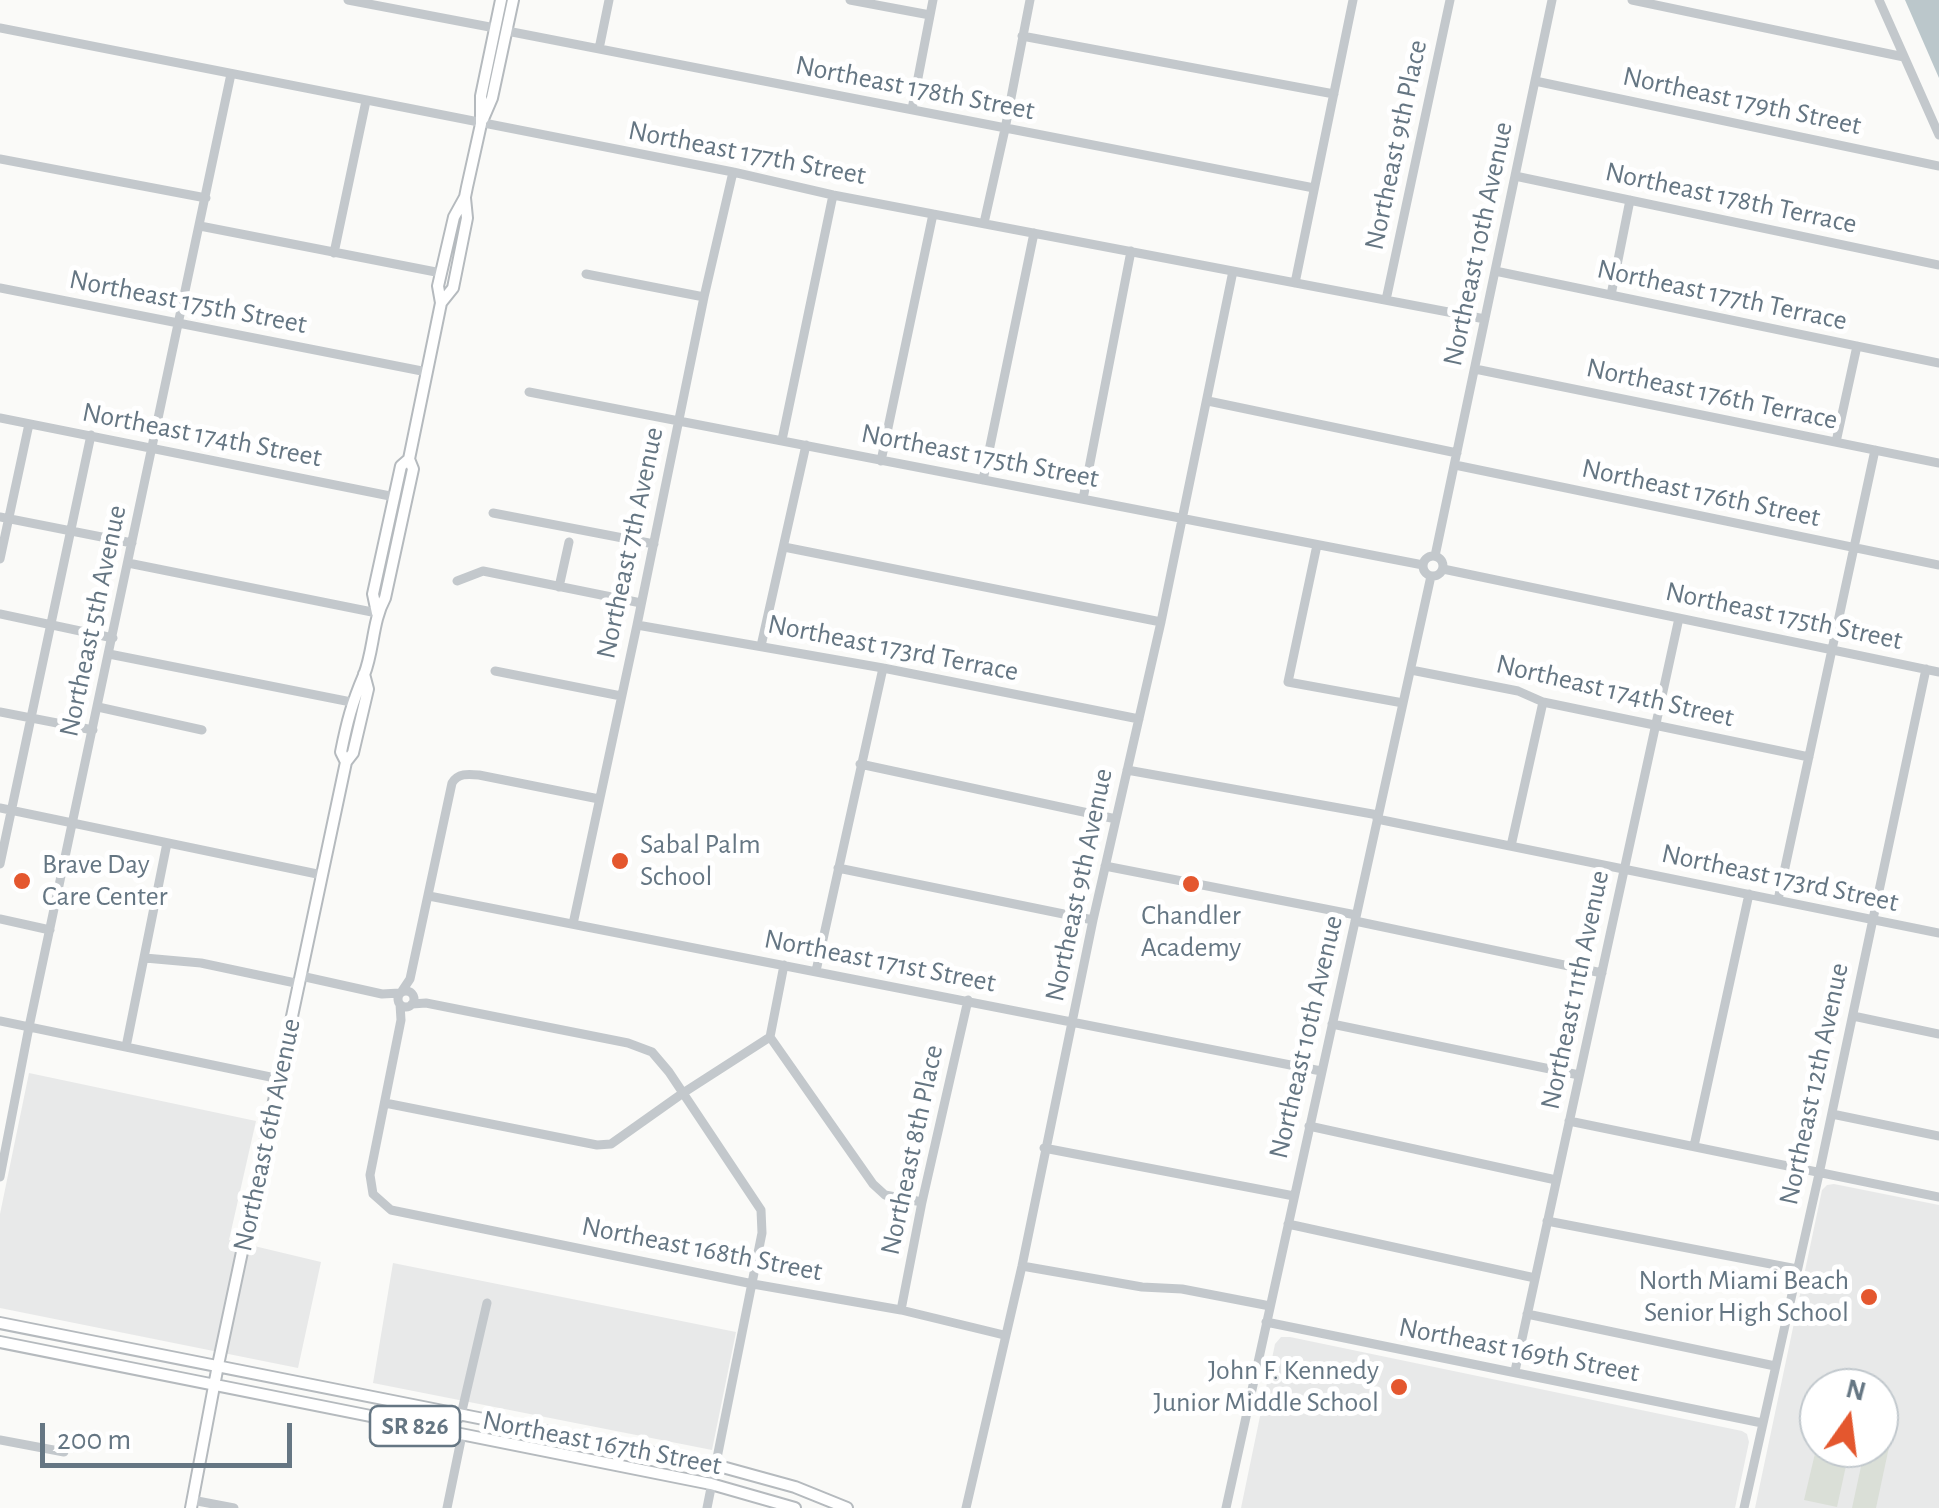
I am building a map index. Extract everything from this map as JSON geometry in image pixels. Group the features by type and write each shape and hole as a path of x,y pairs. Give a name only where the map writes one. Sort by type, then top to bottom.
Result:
{"main road":[{"name":"Northeast 6th Avenue","path":"346,762 340,752 352,702 364,674 377,613 385,598 413,469 409,459 440,304 438,286 454,217 465,197 480,124 492,98 501,0"},
{"name":"Northeast 6th Avenue","path":"501,30 513,0"},
{"name":"Northeast 6th Avenue","path":"440,304 453,288 468,218 465,197"},
{"name":"Northeast 6th Avenue","path":"377,613 373,594 401,466 409,459"},
{"name":"Northeast 6th Avenue","path":"192,1504 346,762 353,753 368,689 364,674"},
{"name":"Northeast 167th Street","path":"0,1322 714,1466 795,1486 847,1508"},
{"name":"Northeast 167th Street","path":"0,1342 711,1484 795,1508"},
{"path":"420,1427 448,1423 462,1414"},
{"path":"462,1435 470,1425 484,1419"}],"street":[{"name":"Northeast 178th Street","path":"348,0 1314,188"},
{"path":"599,49 610,0"},
{"path":"850,0 930,16"},
{"path":"912,109 933,0"},
{"path":"984,223 1030,0"},
{"path":"1294,283 1353,1 1341,0"},
{"name":"Northeast 9th Place","path":"1386,300 1450,0"},
{"name":"Northeast 10th Avenue","path":"1436,556 1552,0"},
{"path":"1632,0 1904,57"},
{"path":"1879,0 1939,135"},
{"name":"Northeast 177th Street","path":"0,28 932,214 1485,319"},
{"path":"1022,36 1334,94"},
{"name":"Northeast 5th Avenue","path":"0,1177 6,1123 74,824 231,74"},
{"name":"Northeast 179th Street","path":"1535,82 1939,166"},
{"path":"334,252 366,101"},
{"path":"0,159 206,198"},
{"name":"Northeast 7th Avenue","path":"573,924 733,172"},
{"name":"Northeast 178th Terrace","path":"1515,176 1939,265"},
{"path":"782,440 834,194"},
{"path":"1611,295 1630,200"},
{"path":"881,461 932,214"},
{"path":"200,226 441,273"},
{"path":"982,480 1034,233"},
{"path":"1083,499 1131,252"},
{"name":"Northeast 9th Avenue","path":"966,1508 1022,1266 1092,920 1161,622 1233,271"},
{"name":"Northeast 177th Terrace","path":"1495,271 1939,363"},
{"path":"586,274 704,297"},
{"name":"Northeast 175th Street","path":"0,288 427,372"},
{"path":"1836,442 1857,346"},
{"name":"Northeast 176th Terrace","path":"1475,368 1939,463"},
{"name":"Northeast 175th Street","path":"529,392 1423,564"},
{"path":"1208,402 1457,454"},
{"name":"Northeast 174th Street","path":"0,418 395,496"},
{"path":"0,559 4,518 29,424"},
{"path":"0,864 91,435"},
{"path":"761,646 806,445"},
{"path":"1778,900 1875,450"},
{"name":"Northeast 176th Street","path":"1455,465 1939,564"},
{"path":"493,513 654,544"},
{"path":"4,518 132,543"},
{"path":"559,587 569,542"},
{"path":"1317,545 1288,682 1403,702"},
{"path":"784,547 1161,622"},
{"path":"1436,556 1442,560 1443,568 1438,576 1431,576 1423,564 1426,558 1436,556"},
{"path":"128,563 377,613"},
{"name":"Northeast 175th Street","path":"1443,568 1939,672"},
{"path":"457,581 483,571 641,603"},
{"name":"Northeast 10th Avenue","path":"1226,1508 1431,576"},
{"path":"0,614 112,638"},
{"name":"Northeast 11th Avenue","path":"1515,1372 1679,618"},
{"name":"Northeast 173rd Terrace","path":"637,625 883,668 1139,719"},
{"path":"109,654 352,702"},
{"path":"816,971 883,668"},
{"name":"Northeast 12th Avenue","path":"1744,1508 1820,1174 1926,669"},
{"name":"Northeast 174th Street","path":"1410,670 1809,757"},
{"path":"495,671 620,696"},
{"path":"1511,846 1543,702"},
{"path":"98,706 202,730"},
{"path":"0,712 93,730"},
{"path":"860,764 1116,819"},
{"name":"Northeast 173rd Street","path":"1127,770 1378,817 1939,933"},
{"path":"598,799 480,774 459,776 452,784 385,1103 597,1145 610,1144 770,1037"},
{"path":"0,808 322,875"},
{"path":"126,1047 167,843"},
{"path":"1105,866 1602,973"},
{"path":"838,868 1092,920"},
{"path":"1694,1146 1749,894"},
{"name":"Northeast 171st Street","path":"429,896 1321,1071"},
{"path":"0,919 50,930"},
{"path":"145,958 201,963 426,1002 628,1043 652,1052 761,1210 762,1234 753,1284 707,1508"},
{"path":"784,965 770,1037 873,1184 885,1195 922,1202"},
{"name":"Northeast 8th Place","path":"901,1310 968,1000"},
{"path":"1853,1016 1939,1034"},
{"path":"0,1021 280,1079"},
{"path":"1332,1024 1580,1075"},
{"name":"Northeast 168th Street","path":"385,1103 370,1175 373,1194 391,1210 901,1310 1004,1335"},
{"path":"1832,1114 1939,1136"},
{"path":"1569,1121 1939,1197"},
{"path":"1309,1126 1556,1180"},
{"path":"1044,1148 1294,1196"},
{"path":"1548,1221 1798,1269"},
{"path":"1288,1224 1535,1278"},
{"path":"1022,1266 1270,1306"},
{"path":"462,1414 487,1304"},
{"path":"1527,1314 1775,1366"},
{"name":"Northeast 169th Street","path":"1266,1322 1762,1423"},
{"path":"447,1508 462,1435"},
{"path":"0,1440 64,1452"},
{"path":"192,1504 234,1508"}],"shaded area":[{"path":"1905,0 1939,0 1939,78"},
{"path":"29,1073 256,1121 229,1240 321,1262 298,1368 0,1308 0,1214"},
{"name":"North Miami Beach Senior High School","path":"1834,1184 1939,1205 1939,1508 1755,1508 1822,1190"},
{"path":"393,1263 736,1332 712,1450 373,1383"},
{"name":"John F. Kennedy Junior Middle School","path":"1281,1337 1742,1431 1749,1442 1735,1508 1241,1508 1275,1344"},
{"path":"1812,1468 1846,1468 1837,1507 1804,1500"},
{"path":"1861,1468 1885,1468 1876,1508 1852,1508"}],"place":[{"name":"Sabal Palm School","path":"620,861"},
{"name":"Brave Day Care Center","path":"22,881"},
{"name":"Chandler Academy","path":"1191,884"},
{"name":"North Miami Beach Senior High School","path":"1869,1297"},
{"name":"John F. Kennedy Junior Middle School","path":"1399,1387"}]}
